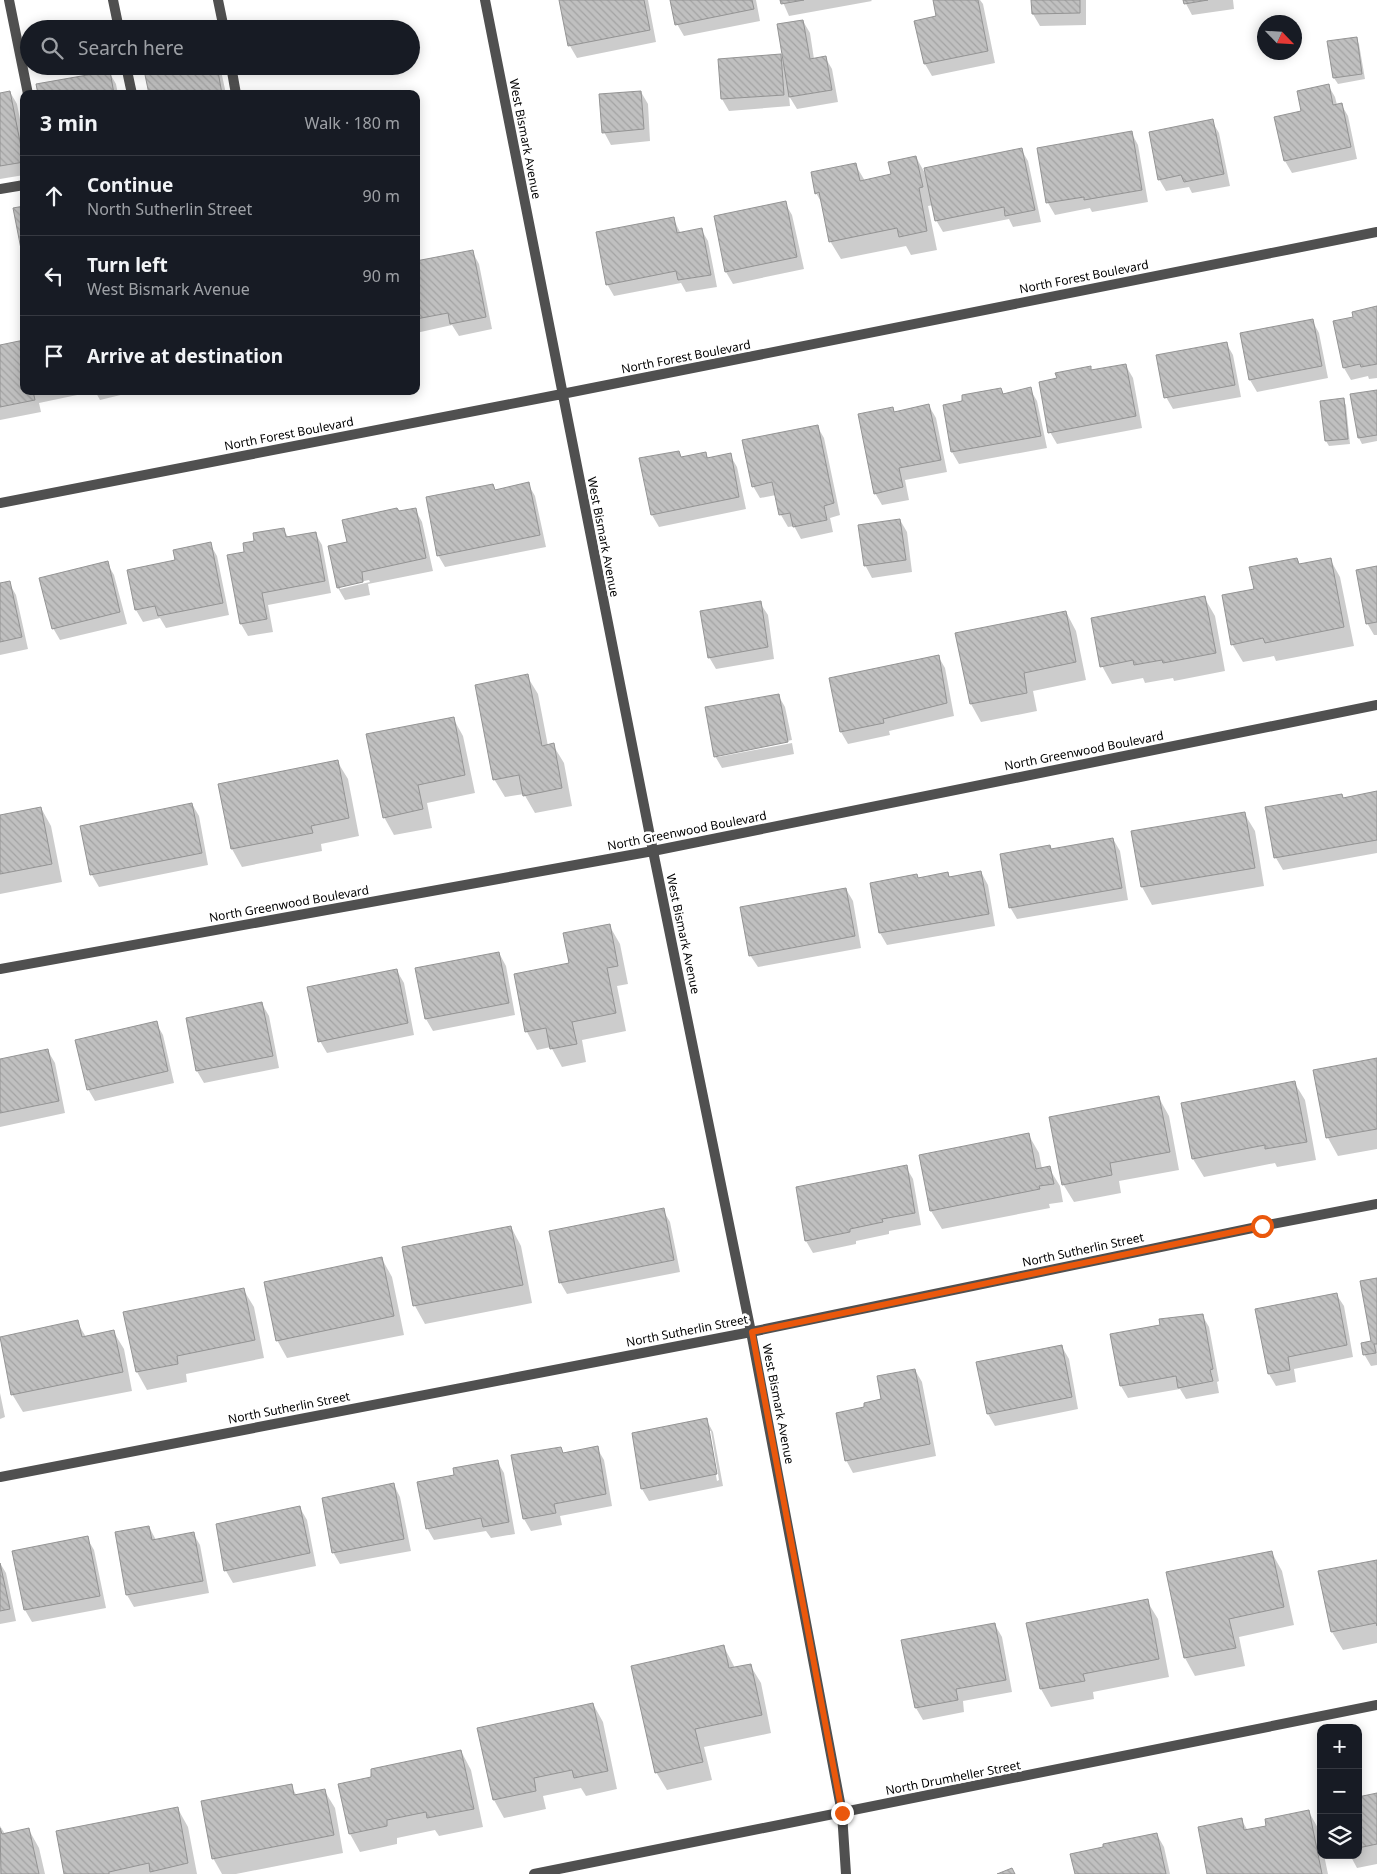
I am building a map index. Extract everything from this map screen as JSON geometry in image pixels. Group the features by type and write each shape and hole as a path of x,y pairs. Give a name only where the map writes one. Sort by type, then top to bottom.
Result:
{"street":[{"path":"9,0 20,54"},
{"path":"113,0 117,20"},
{"path":"218,0 222,20"},
{"name":"West Bismark Avenue","path":"485,0 653,851 752,1332 842,1813 846,1874"},
{"path":"24,75 27,90"},
{"path":"128,75 131,90"},
{"path":"233,75 235,90"},
{"path":"0,190 20,186"},
{"name":"North Forest Boulevard","path":"0,503 562,394 1377,232"},
{"name":"North Greenwood Boulevard","path":"0,969 653,851 1377,705"},
{"name":"North Sutherlin Street","path":"0,1477 752,1332 1262,1226 1377,1204"},
{"name":"North Drumheller Street","path":"534,1874 1377,1706"}],"building":[{"path":"559,0 644,0 650,30 568,46"},
{"path":"670,0 752,0 754,9 675,25"},
{"path":"780,0 804,0 781,4"},
{"path":"933,0 978,0 988,51 924,64 914,21 936,16"},
{"path":"1031,0 1080,0 1080,13 1032,14"},
{"path":"1183,0 1208,0 1184,4"},
{"path":"803,20 810,59 826,56 832,90 789,97 777,24"},
{"path":"1357,37 1362,74 1333,78 1327,41"},
{"path":"781,54 784,95 721,99 718,59"},
{"path":"87,75 111,75 113,90 37,90 36,84"},
{"path":"145,75 219,75 221,90 148,90"},
{"path":"1329,84 1333,105 1342,103 1351,147 1284,161 1274,117 1301,111 1297,91"},
{"path":"10,91 20,142 20,163 0,166 0,93"},
{"path":"641,91 644,129 602,133 599,94"},
{"path":"1213,119 1224,174 1184,182 1181,175 1158,180 1149,132"},
{"path":"1132,131 1142,190 1084,200 1084,197 1046,203 1037,148"},
{"path":"1022,148 1035,210 1005,216 1004,207 935,221 924,168"},
{"path":"916,156 923,187 919,188 927,231 899,237 897,228 829,242 819,192 815,194 811,172 856,163 860,181 891,174 888,162"},
{"path":"786,201 797,257 725,272 714,216"},
{"path":"20,207 20,244 13,208"},
{"path":"674,217 677,233 702,228 711,275 678,280 676,271 606,285 596,232"},
{"path":"473,250 486,317 450,324 448,313 420,318 420,260"},
{"path":"1377,306 1377,364 1361,367 1360,364 1343,368 1333,321 1353,317 1352,312"},
{"path":"1313,319 1322,366 1249,380 1240,333"},
{"path":"20,341 20,395 34,395 35,400 0,407 0,345"},
{"path":"1227,342 1235,385 1164,398 1156,355"},
{"path":"1126,364 1136,416 1048,433 1039,382 1057,378 1055,373 1091,366 1091,370"},
{"path":"1031,387 1041,436 951,452 943,405 962,401 962,395 1001,388 1003,394"},
{"path":"1377,390 1377,435 1358,438 1350,394"},
{"path":"1344,398 1348,439 1325,441 1320,401"},
{"path":"929,404 941,460 899,468 903,487 874,494 858,414 893,407 894,412"},
{"path":"818,425 834,503 824,506 827,520 793,527 790,513 779,515 772,482 752,487 742,440"},
{"path":"679,451 681,457 706,452 707,458 731,453 739,497 651,515 639,458"},
{"path":"529,482 540,535 437,556 426,497 493,484 495,490"},
{"path":"397,508 399,511 416,508 426,558 362,572 363,582 337,588 328,546 347,542 342,520"},
{"path":"900,519 906,560 864,566 858,525"},
{"path":"284,528 286,537 316,532 325,581 262,593 267,619 240,624 227,555 244,552 243,543 254,541 253,533"},
{"path":"211,542 223,603 158,616 155,606 135,610 127,570 175,560 173,550"},
{"path":"1297,558 1299,564 1331,558 1344,627 1265,643 1263,638 1231,645 1222,595 1254,589 1249,567"},
{"path":"108,561 120,612 52,629 39,578"},
{"path":"1377,566 1377,622 1366,624 1356,570"},
{"path":"10,581 22,637 0,642 0,583"},
{"path":"1205,596 1216,653 1163,663 1162,660 1134,665 1133,660 1100,667 1091,618"},
{"path":"761,601 768,647 708,658 700,611"},
{"path":"1066,611 1076,662 1024,673 1027,693 970,704 955,633"},
{"path":"939,655 947,703 883,719 884,723 840,732 829,678"},
{"path":"528,674 542,746 554,743 562,788 523,796 519,775 493,780 475,685"},
{"path":"779,694 788,742 714,757 705,707"},
{"path":"454,717 465,775 418,785 423,809 383,818 366,734"},
{"path":"338,760 349,818 311,826 313,833 231,849 218,784"},
{"path":"1377,791 1377,840 1274,858 1265,807 1342,794 1343,798"},
{"path":"192,803 202,853 90,875 80,826"},
{"path":"41,807 52,864 0,874 0,815"},
{"path":"1245,812 1255,868 1141,887 1131,831"},
{"path":"1113,838 1122,888 1009,908 1000,854 1050,845 1051,849"},
{"path":"981,871 989,914 879,933 870,883 917,874 918,878 948,872 949,877"},
{"path":"846,888 855,936 749,956 740,907"},
{"path":"610,924 618,966 607,968 616,1013 572,1022 577,1044 550,1049 546,1028 525,1032 514,974 569,963 563,933"},
{"path":"499,952 509,1003 425,1019 415,968"},
{"path":"397,969 408,1023 318,1042 307,987"},
{"path":"262,1002 273,1056 196,1071 186,1018"},
{"path":"157,1021 168,1071 87,1090 75,1040"},
{"path":"48,1049 59,1101 0,1113 0,1059"},
{"path":"1377,1058 1377,1129 1326,1138 1313,1070"},
{"path":"1295,1081 1307,1142 1265,1149 1265,1145 1192,1159 1181,1103"},
{"path":"1159,1096 1170,1152 1110,1163 1112,1175 1062,1185 1049,1117"},
{"path":"1029,1133 1036,1169 1050,1166 1054,1184 1039,1186 1040,1189 930,1211 919,1155"},
{"path":"907,1165 915,1213 882,1219 883,1222 850,1229 850,1232 805,1241 796,1187"},
{"path":"664,1208 674,1260 559,1283 549,1231"},
{"path":"511,1226 523,1285 413,1306 402,1247"},
{"path":"382,1257 394,1316 276,1341 264,1282"},
{"path":"1377,1278 1377,1344 1374,1344 1376,1353 1363,1355 1361,1343 1371,1341 1360,1281"},
{"path":"244,1288 255,1340 177,1356 178,1364 136,1372 123,1312"},
{"path":"1337,1293 1347,1345 1288,1357 1290,1370 1268,1374 1255,1309"},
{"path":"1203,1314 1213,1369 1210,1370 1213,1381 1178,1388 1176,1376 1120,1386 1110,1334 1160,1325 1159,1319"},
{"path":"78,1320 82,1337 114,1330 123,1372 11,1395 0,1337"},
{"path":"1062,1345 1072,1397 987,1414 976,1362"},
{"path":"915,1369 930,1444 845,1461 836,1413 864,1407 864,1403 881,1399 877,1376"},
{"path":"707,1418 717,1474 641,1489 632,1433"},
{"path":"598,1446 606,1494 554,1504 556,1513 523,1519 511,1455 561,1447 563,1453"},
{"path":"498,1460 509,1522 483,1527 481,1518 426,1529 417,1482 454,1475 453,1468"},
{"path":"394,1483 404,1539 332,1553 322,1498"},
{"path":"300,1506 310,1553 224,1571 216,1524"},
{"path":"149,1526 152,1540 194,1532 203,1581 126,1595 115,1532"},
{"path":"88,1536 100,1596 24,1610 12,1551"},
{"path":"1272,1551 1284,1607 1229,1619 1236,1648 1184,1658 1166,1572"},
{"path":"1377,1560 1377,1626 1376,1623 1331,1632 1318,1571"},
{"path":"0,1563 10,1609 0,1611"},
{"path":"1148,1599 1159,1659 1083,1674 1085,1681 1040,1689 1026,1623"},
{"path":"995,1623 1006,1680 956,1689 958,1700 915,1708 901,1640"},
{"path":"724,1645 729,1668 751,1664 762,1715 695,1729 703,1762 655,1773 631,1666"},
{"path":"593,1703 608,1771 574,1778 572,1770 534,1778 536,1791 493,1800 477,1728"},
{"path":"461,1750 474,1809 427,1818 426,1812 387,1820 387,1826 349,1834 338,1784 371,1777 371,1769"},
{"path":"292,1784 294,1795 325,1789 334,1835 212,1859 201,1801"},
{"path":"1377,1793 1377,1844 1362,1847 1362,1814 1362,1796"},
{"path":"178,1807 188,1863 150,1872 149,1863 109,1872 109,1874 64,1874 56,1831"},
{"path":"1309,1810 1317,1849 1317,1859 1319,1859 1322,1874 1207,1874 1198,1827 1242,1818 1244,1830 1266,1826 1265,1819"},
{"path":"0,1828 2,1834 29,1828 39,1874 1,1874"},
{"path":"1157,1833 1166,1874 1075,1874 1070,1854 1103,1847 1103,1844"},
{"path":"1012,1868 1015,1874 997,1874"}],"route":[{"path":"842,1813 752,1332 1262,1226"}]}
